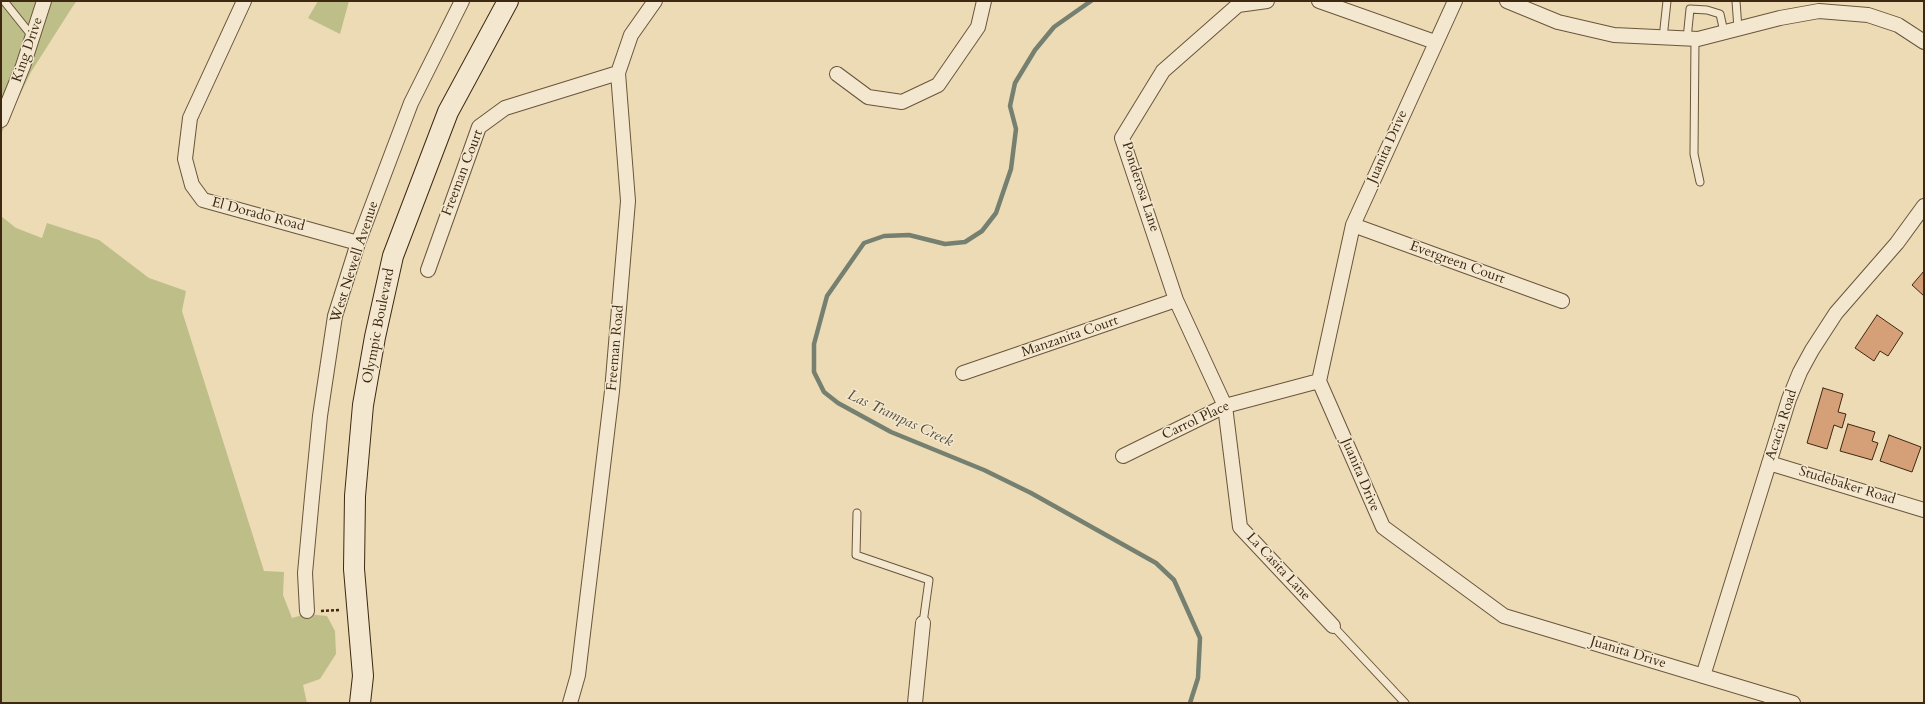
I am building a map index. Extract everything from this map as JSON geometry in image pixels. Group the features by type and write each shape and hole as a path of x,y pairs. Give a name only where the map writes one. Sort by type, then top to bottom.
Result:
{"main road":[{"name":"Olympic Boulevard","path":"360,703 363,676 354,569 355,496 363,405 375,337 393,256 448,112 508,1"},
{"name":"Olympic Boulevard","path":"363,676 373,703"}],"street":[{"name":"King Drive","path":"1,120 44,1"},
{"name":"El Dorado Road","path":"244,1 190,118 185,159 192,185 203,200 358,243"},
{"name":"West Newell Avenue","path":"307,612 306,573 320,416 335,316 358,243 411,103 462,1"},
{"name":"Freeman Road","path":"570,703 578,675 611,399 628,201 618,73 631,35 655,1"},
{"path":"837,74 868,97 902,102 938,85 978,27 984,1"},
{"name":"Ponderosa Lane","path":"1224,406 1176,300 1122,138 1163,71 1238,5 1267,1"},
{"path":"1320,1 1435,42"},
{"name":"Juanita Drive","path":"1455,1 1352,226 1319,381 1382,527 1504,616 1793,703"},
{"path":"1507,1 1558,22 1614,35 1691,39 1780,18 1819,11 1868,15 1898,25 1924,42"},
{"name":"Freeman Court","path":"428,270 479,127 505,108 618,73"},
{"name":"Acacia Road","path":"1703,676 1789,399 1812,350 1836,313 1897,243 1924,206"},
{"name":"Evergreen Court","path":"1352,226 1562,301"},
{"name":"Manzanita Court","path":"963,373 1176,300"},
{"name":"Carrol Place","path":"1123,456 1224,406 1319,381"},
{"name":"La Casita Lane","path":"1224,406 1240,527 1334,626"},
{"name":"Studebaker Road","path":"1769,463 1924,510"},
{"path":"915,703 923,623"}],"lane":[{"path":"4,1 32,37"},
{"path":"1663,38 1667,1"},
{"path":"1731,30 1736,1"},
{"path":"1700,182 1694,154 1690,9 1706,10 1720,14 1731,30"},
{"path":"857,513 856,555 929,580 923,623"},
{"path":"1334,626 1405,703"}],"green space":[{"path":"1,1 77,1 31,72 1,134"},
{"path":"318,1 349,1 340,34 308,18"},
{"path":"1,216 16,228 42,238 47,223 99,240 149,278 186,291 182,311 264,571 284,572 283,595 292,618 306,614 327,616 335,631 336,654 320,679 303,685 307,703 1,703"}],"building":[{"path":"1924,271 1924,296 1912,285"},
{"path":"1877,315 1903,333 1888,356 1880,351 1874,361 1855,348"},
{"path":"1823,388 1843,394 1838,412 1846,414 1842,428 1834,425 1827,449 1807,443"},
{"path":"1848,424 1875,432 1872,441 1878,443 1872,460 1840,451"},
{"path":"1889,435 1921,447 1912,472 1880,461"}],"waterway":[{"name":"Las Trampas Creek","path":"1091,1 1054,27 1035,50 1015,83 1010,106 1016,129 1011,169 996,213 982,231 965,242 945,244 909,235 884,236 864,243 827,296 814,344 814,372 824,392 838,403 891,432 984,470 1031,493 1156,563 1174,580 1200,638 1198,678 1190,703"}]}
